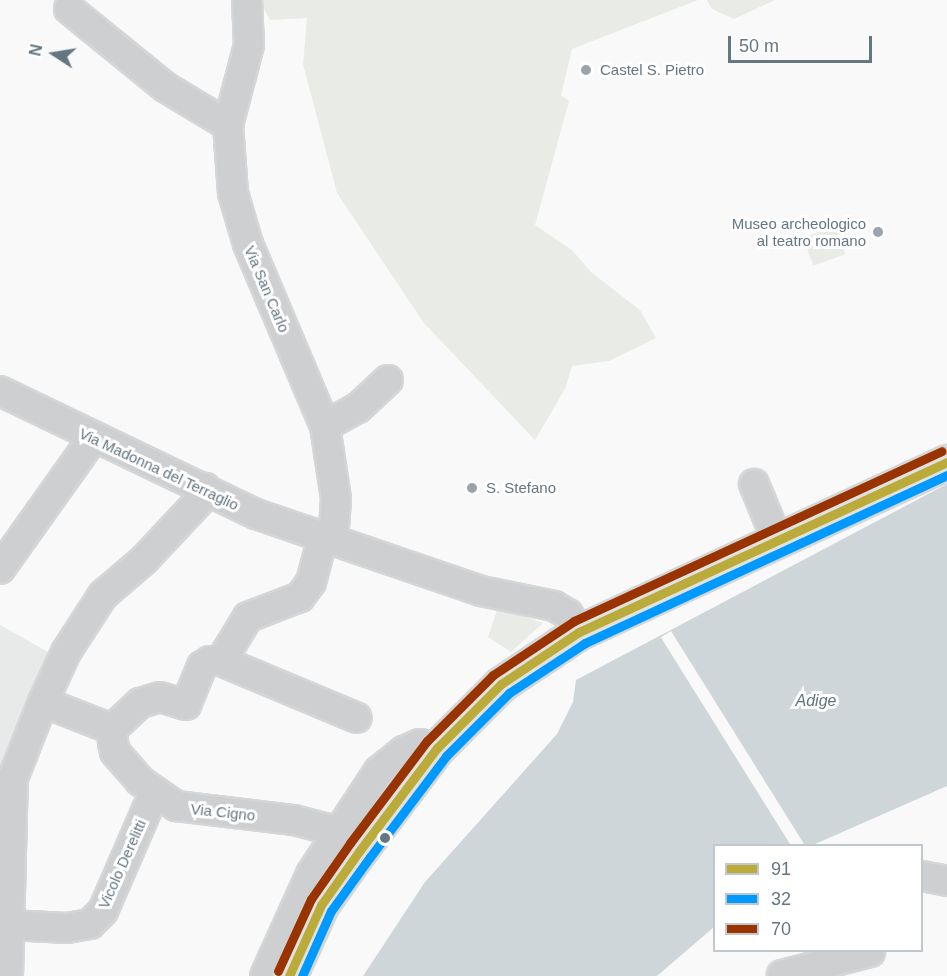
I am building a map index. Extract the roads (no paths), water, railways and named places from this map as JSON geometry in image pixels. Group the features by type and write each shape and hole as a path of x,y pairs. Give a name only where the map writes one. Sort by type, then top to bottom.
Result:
{"main road":[{"path":"289,976 321,905 437,748 501,684 579,632 947,462"}],"street":[{"name":"Via San Carlo","path":"221,661 248,617 258,610 300,597 310,582 328,537 336,499 325,426 248,244 233,193 228,125 244,75 250,35 246,0"},
{"path":"69,9 165,87 228,125"},
{"path":"325,426 358,408 388,380"},
{"name":"Via Madonna del Terraglio","path":"7,393 93,438 205,488 256,514 480,591 554,606 568,614 579,632"},
{"path":"0,569 93,438"},
{"path":"754,484 778,542"},
{"path":"8,976 12,778 66,652 103,595 144,560 201,499 205,488"},
{"path":"43,702 112,729 140,703 160,697 186,705 202,666 210,661 221,661 357,718"},
{"name":"Via Cigno","path":"112,729 115,752 154,793 176,806 294,820 339,832"},
{"path":"265,976 311,874 379,771 420,744 437,748"},
{"name":"Vicolo Derelitti","path":"10,925 67,928 90,924 103,911 154,793"},
{"path":"923,876 947,881"},
{"path":"782,975 798,952"},
{"path":"782,975 871,959"}],"water":[{"name":"Adige","path":"947,484 947,786 815,844 713,844 713,928 657,976 363,976 425,882 557,734 573,702 576,680"}],"place":[{"name":"Castel S. Pietro","path":"586,70"},
{"name":"Museo archeologico al teatro romano","path":"878,232"},
{"name":"S. Stefano","path":"472,488"}]}
